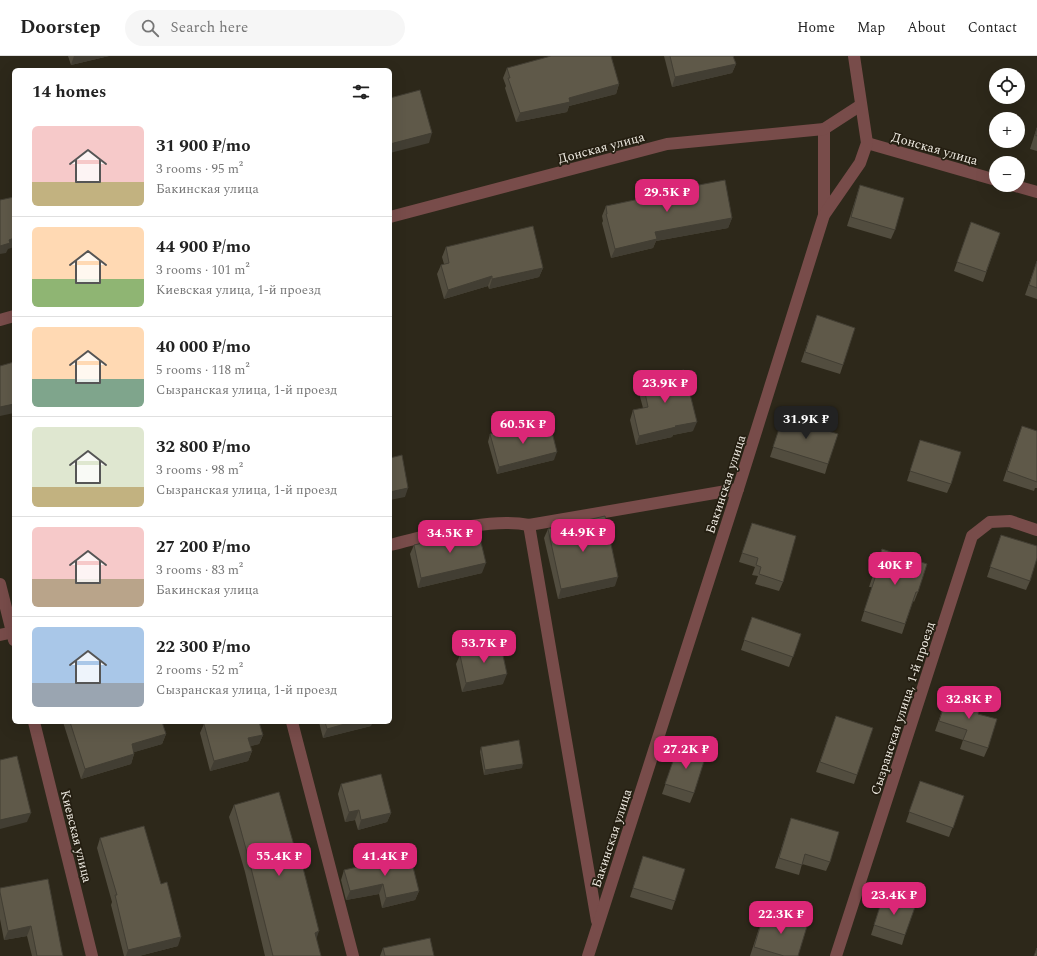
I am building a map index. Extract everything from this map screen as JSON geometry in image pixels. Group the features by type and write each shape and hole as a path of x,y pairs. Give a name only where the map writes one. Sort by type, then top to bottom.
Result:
{"street":[{"name":"Бакинская улица","path":"588,956 738,489 824,215 860,163 866,143 854,56"},
{"path":"824,215 824,129 861,105"},
{"name":"Донская улица","path":"392,216 667,144 824,129"},
{"name":"Донская улица","path":"866,143 989,178"},
{"path":"1025,189 1037,192"},
{"path":"0,320 12,317"},
{"path":"392,545 472,526 516,522 529,525 738,489"},
{"name":"Сызранская улица, 1-й проезд","path":"836,956 972,536 990,522 1010,521 1037,530"},
{"name":"Бакинская улица","path":"529,525 598,924"},
{"path":"0,584 12,631"},
{"path":"0,635 12,635"},
{"name":"Киевская улица","path":"34,724 92,956"},
{"path":"293,724 354,956"}],"building":[{"path":"551,56 611,56 619,84 569,98 570,102 520,113 508,78 510,78 507,68"},
{"path":"670,56 733,56 736,64 675,77"},
{"path":"420,90 432,133 392,143 392,97"},
{"path":"725,180 732,218 655,232 657,239 615,249 606,214 606,206 678,191 678,189"},
{"path":"860,185 904,198 895,230 851,217"},
{"path":"12,197 12,239 9,240 10,243 0,246 0,200"},
{"path":"971,222 1000,233 986,272 957,262"},
{"path":"533,226 543,268 492,279 492,276 448,290 441,265 449,263 446,247"},
{"path":"1037,261 1037,288 1029,285"},
{"path":"817,315 855,328 843,365 805,352"},
{"path":"12,363 12,404 0,407 0,366"},
{"path":"684,370 697,422 675,426 676,427 639,436 633,410 648,407 642,379"},
{"path":"783,417 838,434 828,464 773,447"},
{"path":"550,424 557,452 499,467 490,434 518,427 520,432"},
{"path":"1022,426 1037,431 1037,482 1007,471"},
{"path":"920,440 961,452 951,484 910,471"},
{"path":"402,455 408,488 392,492 392,458"},
{"path":"605,516 618,577 561,589 548,529"},
{"path":"752,523 796,536 783,582 759,574 761,567 756,565 758,558 742,553"},
{"path":"478,530 486,563 421,578 414,545"},
{"path":"1001,535 1037,546 1037,558 1030,581 990,567"},
{"path":"882,549 927,564 905,624 864,611 875,578 873,577"},
{"path":"752,617 801,634 793,657 744,640"},
{"path":"501,646 507,674 466,683 460,655"},
{"path":"948,694 981,705 978,714 997,719 988,748 963,740 967,730 939,721"},
{"path":"836,716 873,728 857,775 820,762"},
{"path":"71,724 163,724 166,734 132,744 134,754 85,769"},
{"path":"204,724 260,724 263,735 248,738 252,751 214,761"},
{"path":"326,724 345,724 327,729"},
{"path":"519,740 523,764 485,770 481,747"},
{"path":"678,747 706,755 694,793 665,784"},
{"path":"17,756 31,813 0,820 0,760"},
{"path":"381,774 391,813 361,820 359,810 349,812 341,784"},
{"path":"920,781 964,796 953,828 909,812"},
{"path":"279,792 295,849 298,848 319,931 315,933 321,956 273,956 234,805"},
{"path":"791,818 839,832 830,862 805,854 802,865 779,858"},
{"path":"144,826 161,884 167,882 181,937 128,950 115,895 117,895 100,838"},
{"path":"410,855 419,891 386,898 383,884 350,891 344,870"},
{"path":"643,856 685,869 675,901 633,888"},
{"path":"48,879 63,956 37,956 31,926 8,931 0,892 0,888"},
{"path":"883,897 915,907 905,935 874,925"},
{"path":"765,910 808,923 798,956 784,956 754,947"},
{"path":"430,938 434,956 385,956 383,948"},
{"path":"1037,948 1037,956 1034,956"}]}
